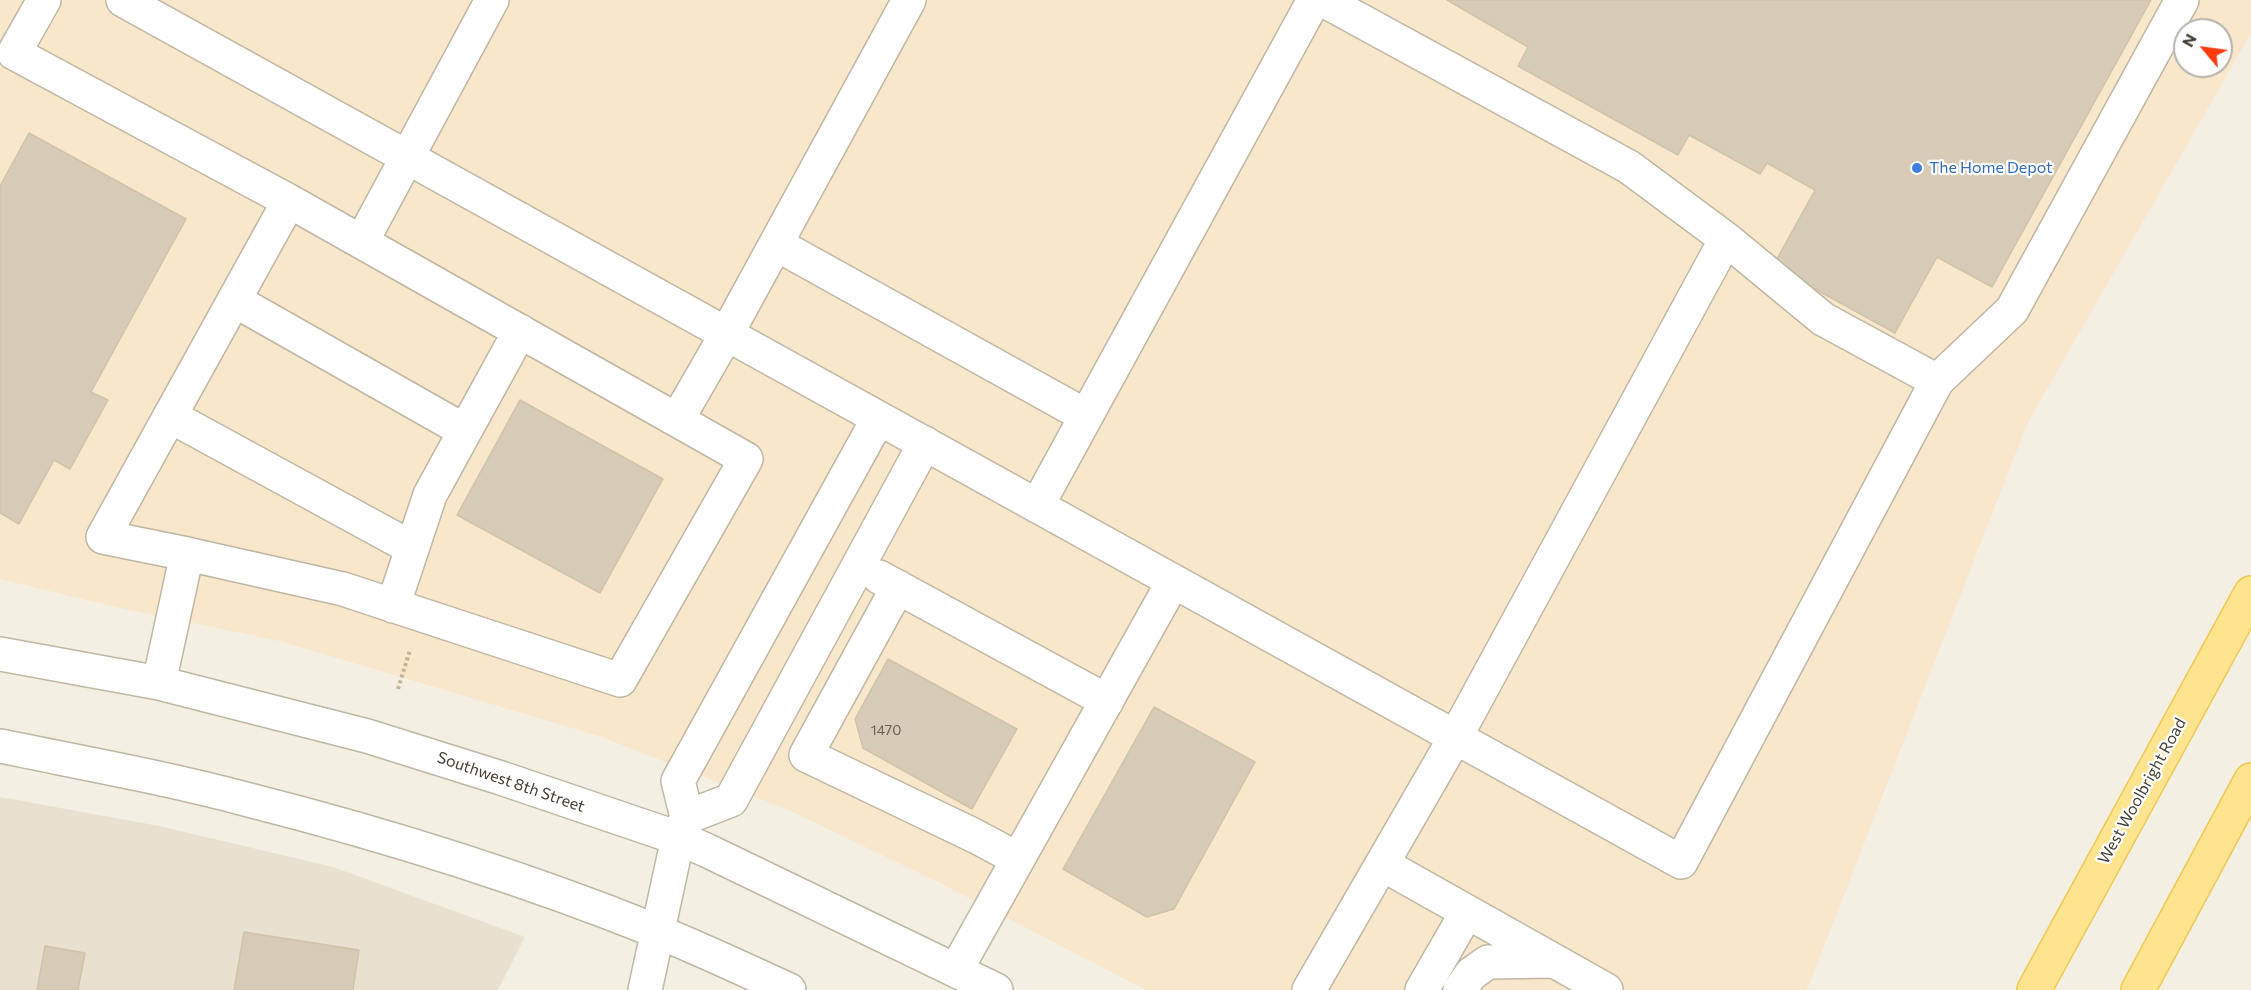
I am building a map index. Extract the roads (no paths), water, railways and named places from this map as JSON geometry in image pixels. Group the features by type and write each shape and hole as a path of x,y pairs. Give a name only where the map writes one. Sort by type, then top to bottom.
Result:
{"main road":[{"name":"West Woolbright Road","path":"2034,990 2251,593"},
{"path":"2138,990 2251,780"}],"street":[{"path":"44,0 14,53 289,201 362,241 746,459 620,680 343,589 103,537 289,201"},
{"path":"123,0 1681,862 1936,381 2012,310 2182,0"},
{"path":"362,241 492,0"},
{"path":"677,420 909,0"},
{"path":"1037,506 1314,0"},
{"path":"1323,0 1629,168 1726,239 1823,319 1936,381"},
{"path":"1309,990 1456,736 1726,239"},
{"path":"776,244 1086,416"},
{"path":"234,300 465,431"},
{"path":"393,606 430,495 520,331"},
{"path":"170,416 412,548"},
{"path":"645,990 683,827 678,781 878,418"},
{"path":"683,827 731,800 926,444"},
{"path":"159,683 187,555"},
{"path":"859,566 1107,701"},
{"path":"956,970 1173,582"},
{"path":"898,587 806,755 1018,859"},
{"name":"Southwest 8th Street","path":"0,654 159,683 367,736 501,778 683,827 767,878 996,990"},
{"path":"0,746 182,783 320,819 455,859 589,905 789,990"},
{"path":"1382,864 1606,990"},
{"path":"1422,990 1467,912"},
{"path":"1460,990 1472,974 1488,962 1554,961"}],"place":[{"name":"The Home Depot","path":"1917,168"}]}
